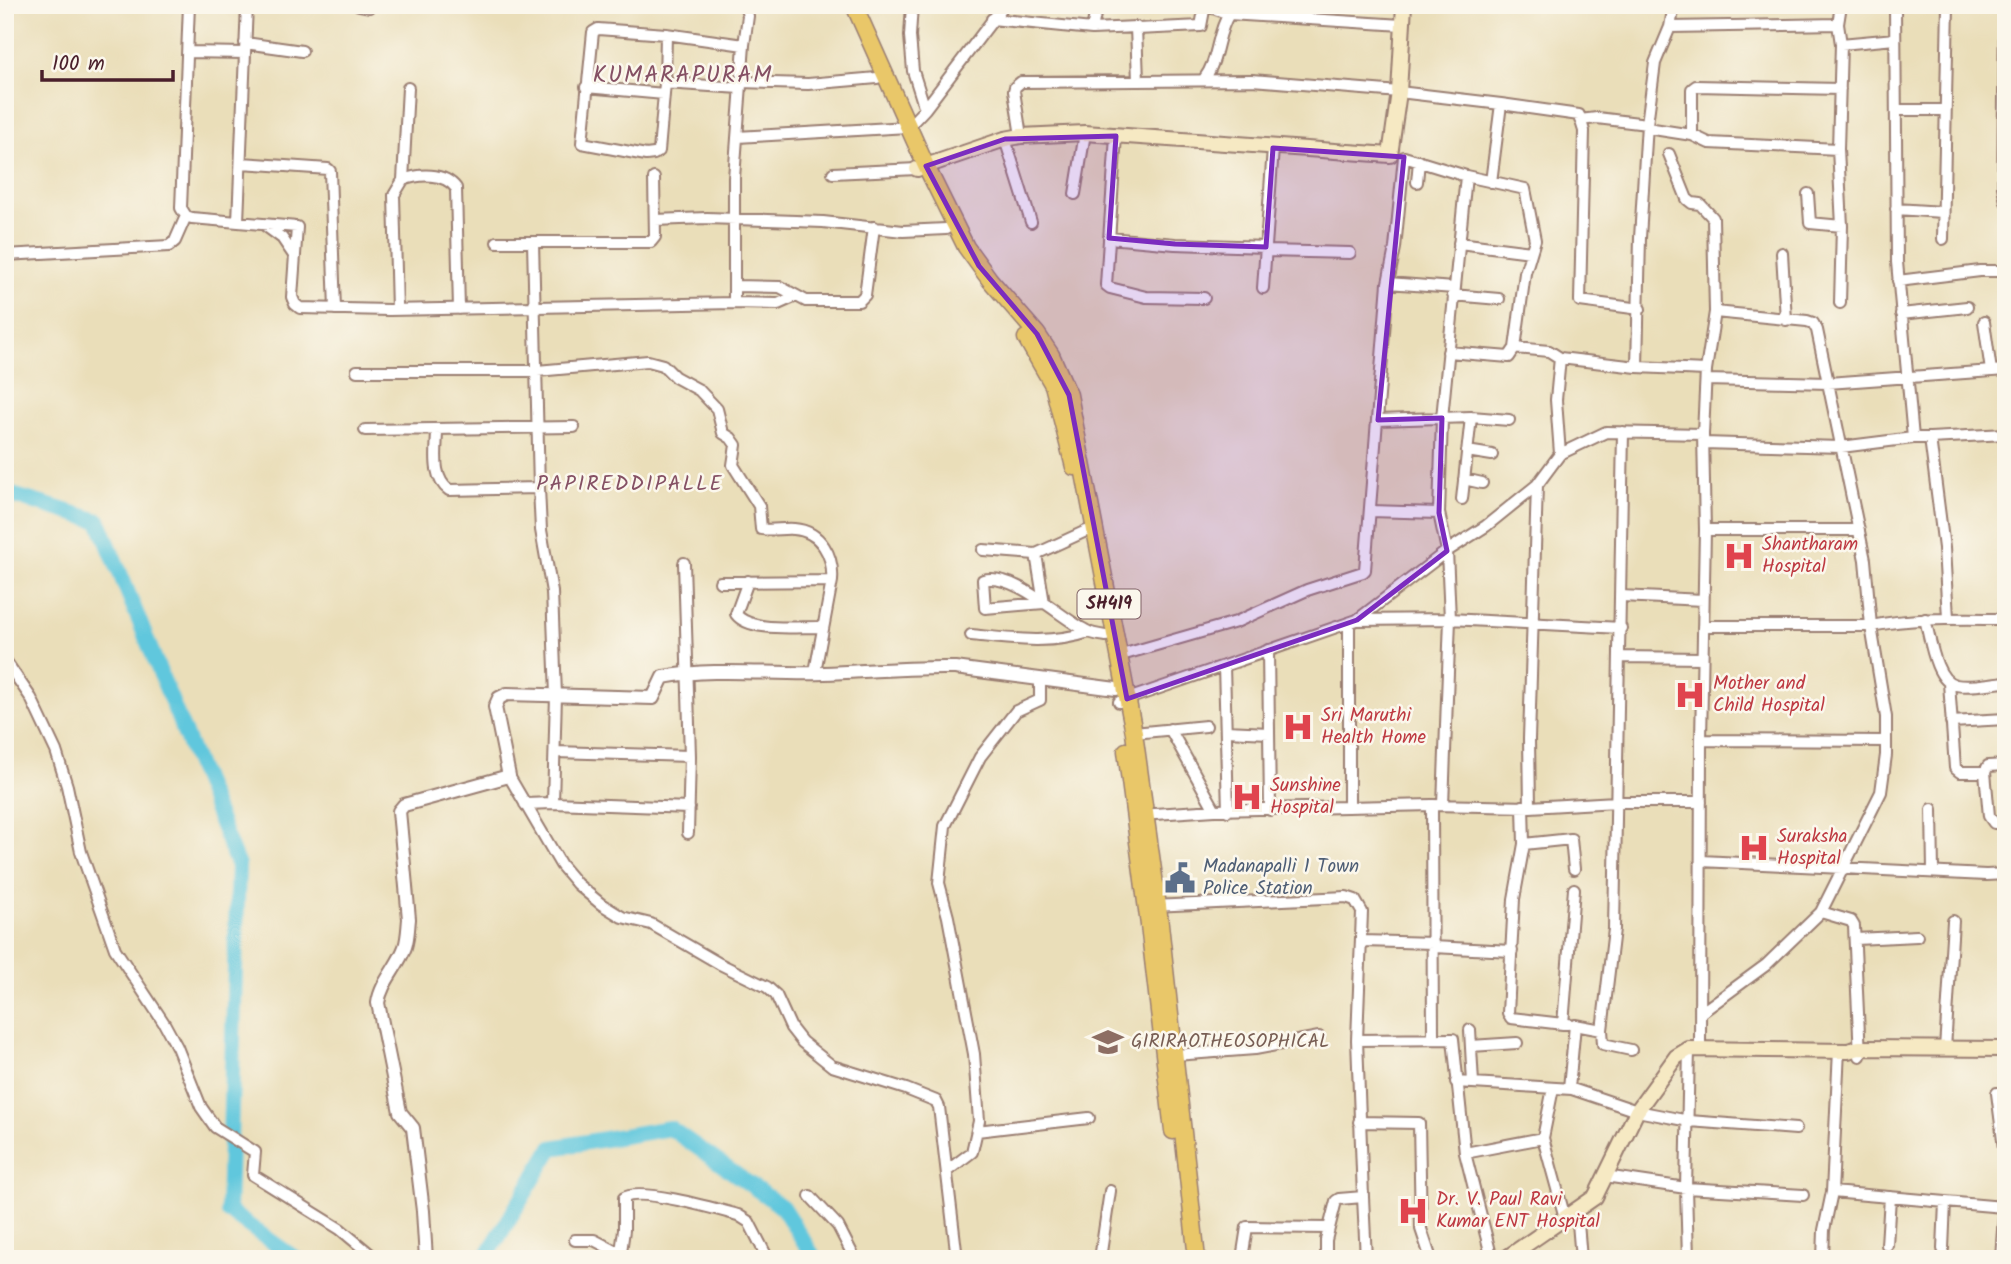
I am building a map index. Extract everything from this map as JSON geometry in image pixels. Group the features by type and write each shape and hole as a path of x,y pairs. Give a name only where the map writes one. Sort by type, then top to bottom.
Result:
{"main road":[{"name":"SH419","path":"846,5 877,78 904,128"},
{"name":"SH419","path":"854,5 946,229 967,268 1028,340 1053,385 1075,474 1106,636 1121,697 1175,1055 1197,1259"},
{"path":"921,167 1005,139 1085,133 1397,156 1404,5"},
{"name":"SH419","path":"921,167 966,247 1037,334 1065,384 1079,439 1118,656 1121,697 1134,733 1140,815"},
{"name":"SH419","path":"1152,906 1189,1259"},
{"path":"1505,1259 1595,1197 1637,1111 1676,1057 1695,1049 1999,1054"},
{"path":"1852,1051 1945,1049 1999,1054"}],"street":[{"path":"186,216 181,208 189,5"},
{"path":"238,221 247,5"},
{"path":"734,303 737,137 748,16 745,5"},
{"path":"912,5 910,36 913,71 925,109"},
{"path":"1092,29 1097,5"},
{"path":"737,137 904,128 925,109 998,10 1092,29 1201,26 1205,5 1229,14 1402,25"},
{"path":"1637,367 1640,238 1647,126 1655,63 1670,27 1674,5"},
{"path":"1840,303 1842,226 1838,149 1841,44 1838,24 1841,5"},
{"path":"1895,5 1898,282 1913,438"},
{"path":"1943,239 1948,5"},
{"path":"2005,5 2003,187 2006,202"},
{"path":"1205,79 1211,70 1221,29 1229,14"},
{"path":"1670,27 1838,24"},
{"path":"666,34 665,88 659,151 646,155 582,143 593,32 598,29 666,34 744,45"},
{"path":"1137,29 1138,81"},
{"path":"1841,44 1895,39"},
{"path":"188,52 245,48 302,51"},
{"path":"586,87 808,84 877,78"},
{"path":"1021,136 1014,91 1018,84 1205,79 1283,81 1399,92 1579,115 1584,131 1580,301 1640,309"},
{"path":"1692,135 1692,94 1696,86 1840,89"},
{"path":"397,310 394,195 403,180 408,88"},
{"path":"1491,182 1501,104"},
{"path":"1896,110 1945,110"},
{"path":"1580,121 1597,118 1647,126 1692,135 1709,143 1838,149"},
{"path":"1075,194 1085,133"},
{"path":"1116,136 1107,287 1146,297 1204,298"},
{"path":"1005,139 1031,222"},
{"path":"1263,288 1273,148"},
{"path":"1669,154 1687,199 1699,204 1713,218 1715,312 1706,375 1704,439 1702,1012 1695,1049 1689,1121 1686,1188 1688,1259"},
{"path":"1118,656 1236,622 1307,590 1363,572 1366,566 1388,283 1395,248 1397,156 1466,176 1525,189 1535,240 1525,273 1515,348 1509,357 1448,352"},
{"path":"1417,182 1419,161"},
{"path":"241,163 330,171 335,309"},
{"path":"832,173 921,167"},
{"path":"403,180 429,176 444,178 456,188 459,309"},
{"path":"1433,1037 1438,805 1450,619 1447,551 1439,513 1442,418 1466,176"},
{"path":"498,242 651,242 655,237 654,178"},
{"path":"1808,194 1810,223 1842,226"},
{"path":"1896,209 1943,212"},
{"path":"186,216 297,227 292,296 300,308 397,310 778,304 796,296"},
{"path":"5,255 169,246 175,241 186,216"},
{"path":"655,220 734,219 824,222 903,231 946,229"},
{"path":"261,222 282,238 296,258"},
{"path":"736,286 772,286 816,302 859,301 865,295 874,226"},
{"path":"1109,238 1350,253"},
{"path":"533,242 538,488 541,530 552,592 556,695 553,803"},
{"path":"1459,243 1531,251"},
{"path":"1782,253 1786,320"},
{"path":"1898,282 1980,271 2006,271"},
{"path":"1388,283 1499,299"},
{"path":"1901,314 1967,307"},
{"path":"1702,1012 1766,965 1821,912 1881,792 1886,741 1886,717 1871,626 1865,560 1817,330 1813,323 1807,321 1715,312"},
{"path":"1984,322 1991,371"},
{"path":"1515,348 1549,351 1560,358 1706,375 1828,383 2006,370"},
{"path":"1560,358 1556,400 1560,454"},
{"path":"358,371 537,371 657,362 675,377 699,390 717,409 723,433 735,442 733,465 759,506 761,528 805,532 823,543 830,555 832,581 815,673"},
{"path":"1378,420 1471,417 1509,420"},
{"path":"1462,499 1471,417"},
{"path":"365,430 574,427"},
{"path":"437,430 439,481 449,490 538,488"},
{"path":"1353,621 1447,551 1486,526 1538,485 1560,454 1606,432 1841,447 1913,438 2006,433"},
{"path":"1623,432 1614,929 1602,1030 1603,1044 1631,1050"},
{"path":"1930,438 1944,548 1948,618"},
{"path":"1467,452 1492,455"},
{"path":"1464,479 1482,482"},
{"path":"1538,485 1524,844 1514,899 1508,1013 1511,1018 1602,1030"},
{"path":"1370,511 1439,513"},
{"path":"1705,530 1859,530"},
{"path":"983,550 1036,554 1086,531"},
{"path":"1036,554 1044,603"},
{"path":"684,563 690,756 688,833"},
{"path":"1044,603 986,608 982,581 988,579 1013,584 1044,603 1089,632 1106,636"},
{"path":"748,581 737,609 738,618 754,626 823,627"},
{"path":"720,582 832,581"},
{"path":"1621,596 1703,600"},
{"path":"1703,626 1871,626 1925,619 2006,618"},
{"path":"957,1259 939,1107 933,1098 832,1066 802,1042 791,1028 776,995 767,987 720,964 651,924 622,917 577,884 561,865 509,776 495,707 499,698 507,694 653,698 663,677 688,673 815,673 955,668 1041,679 1121,697 1224,666 1353,621 1450,619 1620,628"},
{"path":"1925,619 1938,668 1949,683 1955,768 1960,772 1984,772"},
{"path":"1349,807 1353,621"},
{"path":"971,635 1041,641 1089,632"},
{"path":"1268,650 1270,810"},
{"path":"1620,657 1702,658"},
{"path":"5,660 31,698 56,751 67,786 81,852 115,949 177,1047 201,1107 215,1127 254,1152 253,1175 340,1229 376,1259"},
{"path":"1224,666 1228,811"},
{"path":"947,1171 972,1152 979,1121 974,1054 939,883 945,826 980,757 1016,711 1040,700 1041,679"},
{"path":"1949,683 1959,686 2006,682"},
{"path":"1951,722 2006,719"},
{"path":"1134,733 1206,726"},
{"path":"1170,729 1215,810"},
{"path":"1226,731 1269,733"},
{"path":"1701,740 1886,741"},
{"path":"555,752 690,756"},
{"path":"2006,765 1988,766 1984,772 1989,816 1994,823 2006,823"},
{"path":"426,1259 413,1128 400,1112 378,1003 381,990 404,949 408,927 399,811 404,805 509,776"},
{"path":"1140,815 1215,810 1701,802"},
{"path":"525,804 689,808"},
{"path":"1932,809 1933,872"},
{"path":"1524,844 1571,839 1574,869"},
{"path":"1701,861 2006,874"},
{"path":"1572,1089 1569,1088 1569,1024 1574,889"},
{"path":"1152,906 1346,897 1355,900 1363,912 1357,1040 1366,1259"},
{"path":"1821,912 1851,921 1856,939 1852,1051 1824,1230 1823,1259"},
{"path":"1945,1049 1953,921"},
{"path":"1856,939 1917,936"},
{"path":"1363,942 1512,951"},
{"path":"1470,1030 1473,1083"},
{"path":"1175,1055 1255,1049 1320,1037"},
{"path":"1357,1040 1433,1037 1453,1039 1465,1153 1492,1259"},
{"path":"1471,1046 1517,1043"},
{"path":"1456,1082 1572,1089 1637,1111 1689,1121 1796,1129"},
{"path":"1553,1088 1543,1138 1571,1215 1581,1259"},
{"path":"1997,1093 2006,1164"},
{"path":"976,1131 1090,1118"},
{"path":"1359,1122 1419,1123 1421,1228 1431,1259"},
{"path":"1465,1153 1543,1138"},
{"path":"1605,1176 1686,1188 1803,1195"},
{"path":"2001,1258 2006,1187"},
{"path":"1100,1259 1110,1191"},
{"path":"1832,1192 2003,1207"},
{"path":"575,1240 594,1240 620,1258 624,1230 624,1198 629,1195 648,1195 738,1214 749,1222 768,1259"},
{"path":"810,1196 838,1226 855,1259"},
{"path":"1326,1259 1329,1228 1336,1201 1363,1197"},
{"path":"1888,1245 1890,1197"},
{"path":"1943,1249 1945,1202"},
{"path":"1242,1259 1247,1227 1329,1228"}],"highlighted area":[{"path":"1116,136 1109,238 1175,244 1266,247 1273,148 1404,157 1378,420 1442,418 1439,513 1447,551 1357,620 1127,699 1069,395 1037,334 979,266 926,166 1005,139"}],"waterway":[{"path":"5,493 99,521 238,866 228,1211 296,1259"},
{"path":"485,1259 552,1148 670,1128 782,1207 815,1259"}],"place":[{"name":"Shantharam Hospital","path":"1739,556"},
{"name":"Mother and Child Hospital","path":"1690,695"},
{"name":"Sri Maruthi Health Home","path":"1298,727"},
{"name":"Sunshine Hospital","path":"1247,797"},
{"name":"Suraksha Hospital","path":"1754,848"},
{"name":"Madanapalli 1 Town Police Station","path":"1180,878"},
{"name":"GIRIRAOTHEOSOPHICAL","path":"1108,1042"},
{"name":"Dr. V. Paul Ravi Kumar ENT Hospital","path":"1413,1211"}],"district":[{"name":"KUMARAPURAM","path":"683,76"},
{"name":"PAPIREDDIPALLE","path":"630,484"}]}
